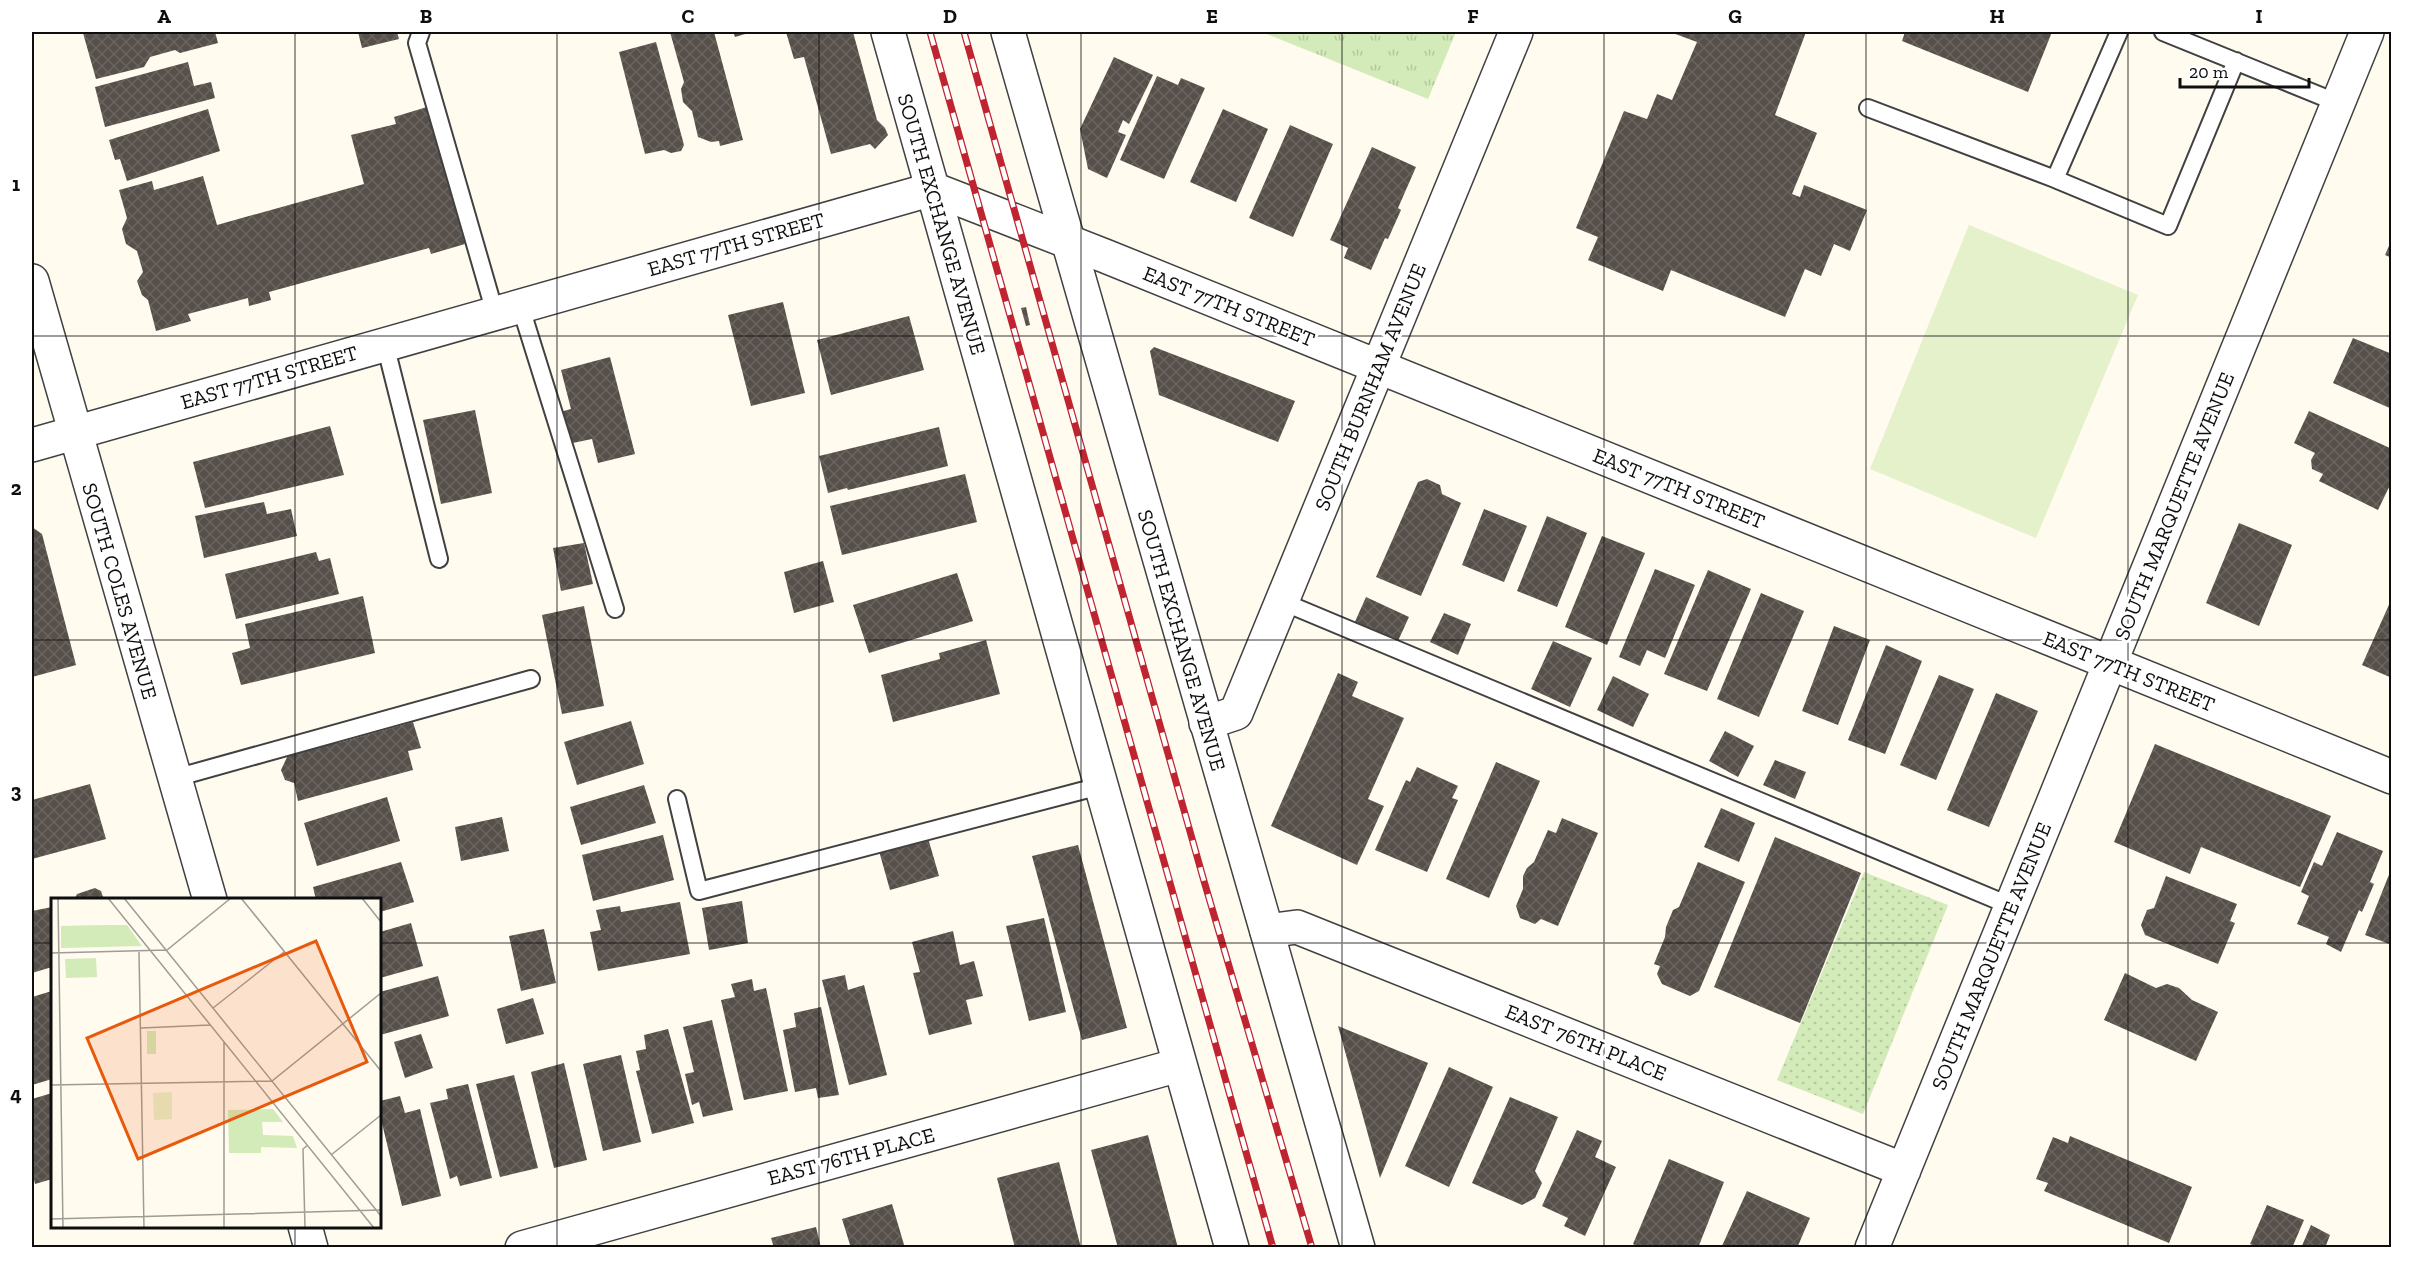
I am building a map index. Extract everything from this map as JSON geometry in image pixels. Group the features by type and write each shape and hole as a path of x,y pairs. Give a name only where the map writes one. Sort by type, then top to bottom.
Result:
{"street":[{"name":"SOUTH EXCHANGE AVENUE","path":"888,32 1232,1248"},
{"name":"SOUTH EXCHANGE AVENUE","path":"1008,32 1358,1248"},
{"name":"SOUTH BURNHAM AVENUE","path":"1206,723 1236,713 1516,32"},
{"name":"SOUTH MARQUETTE AVENUE","path":"1872,1248 2367,32"},
{"name":"EAST 77TH STREET","path":"32,445 933,189 1379,366 2391,777"},
{"name":"SOUTH COLES AVENUE","path":"32,281 209,898"},
{"name":"EAST 76TH PLACE","path":"1267,931 1297,927 1904,1170"},
{"name":"EAST 76TH PLACE","path":"522,1248 1179,1065"},
{"path":"305,1228 311,1248"}],"lane":[{"path":"421,32 417,43 508,309 615,609"},
{"path":"2055,179 2119,32"},
{"path":"2163,32 2338,103"},
{"path":"1868,108 2055,179 2168,226 2236,61"},
{"path":"386,344 439,559"},
{"path":"1283,602 2011,906"},
{"path":"175,778 531,679"},
{"path":"677,799 699,891 1100,786"}],"green space":[{"path":"1262,32 1456,32 1428,99"},
{"path":"1969,225 2138,295 2036,538 1870,469"},
{"path":"1864,872 1948,905 1863,1114 1777,1080"}],"building":[{"path":"215,32 218,43 180,53 175,50 150,57 144,67 96,79 83,33"},
{"path":"358,32 397,32 399,39 362,48"},
{"path":"670,32 714,32 743,140 720,146 719,141 711,142 698,137 692,111 683,102 681,89 684,82"},
{"path":"733,32 752,32 735,37"},
{"path":"786,32 853,32 877,120 888,135 875,149 870,144 831,154 804,57 794,59"},
{"path":"1670,32 1806,32 1775,115 1817,133 1792,194 1800,197 1804,185 1867,210 1850,251 1834,244 1821,276 1805,269 1785,317 1671,270 1663,291 1588,260 1598,237 1576,228 1624,111 1647,119 1657,94 1672,100 1697,42"},
{"path":"1905,32 2052,32 2028,92 1902,41"},
{"path":"656,42 684,145 681,151 671,153 664,150 645,154 619,52"},
{"path":"1114,57 1153,75 1129,124 1123,120 1118,132 1126,135 1107,178 1088,169 1080,129"},
{"path":"188,62 194,86 211,82 215,98 105,127 95,87"},
{"path":"1157,76 1178,85 1181,78 1205,88 1164,179 1120,160"},
{"path":"427,107 465,244 431,254 429,248 269,292 271,300 249,306 248,298 188,314 191,321 156,331 148,300 142,295 137,281 143,272 137,251 126,244 122,229 127,218 119,190 152,181 154,190 203,176 217,225 364,184 351,135 396,124 394,117"},
{"path":"208,109 220,151 127,181 120,159 115,160 109,140"},
{"path":"1223,109 1268,129 1236,202 1190,182"},
{"path":"1290,125 1333,144 1293,237 1249,218"},
{"path":"1372,147 1416,167 1398,208 1401,210 1371,270 1344,258 1348,248 1330,240"},
{"path":"2392,239 2392,258 2385,255"},
{"path":"783,302 805,393 751,406 728,315"},
{"path":"1026,307 1030,325 1026,326 1021,308"},
{"path":"909,316 924,370 831,395 817,340"},
{"path":"2353,338 2392,354 2392,409 2333,383"},
{"path":"1154,347 1295,401 1278,442 1159,395 1150,351"},
{"path":"610,357 635,454 598,463 592,439 568,444 560,412 571,409 561,370"},
{"path":"475,410 492,493 441,504 423,420"},
{"path":"2309,411 2392,449 2392,481 2378,510 2319,481 2323,474 2312,469 2311,460 2315,453 2294,443"},
{"path":"330,426 344,475 205,508 193,462"},
{"path":"939,427 948,466 828,493 819,456"},
{"path":"965,474 977,522 842,555 830,506"},
{"path":"1427,479 1440,485 1442,494 1461,503 1421,596 1376,577 1418,482"},
{"path":"264,502 267,514 291,509 297,536 204,558 195,516"},
{"path":"1484,509 1527,526 1504,582 1462,565"},
{"path":"1547,516 1587,533 1557,607 1517,591"},
{"path":"2239,523 2292,545 2259,626 2206,603"},
{"path":"32,527 42,534 76,665 32,677"},
{"path":"1602,536 1645,553 1607,645 1565,627"},
{"path":"584,543 593,584 561,591 553,548"},
{"path":"316,552 319,561 330,558 339,594 236,619 225,574"},
{"path":"823,561 834,602 794,613 784,572"},
{"path":"1655,569 1695,585 1665,658 1647,650 1640,666 1619,657"},
{"path":"1708,570 1751,589 1707,691 1664,674"},
{"path":"957,573 973,621 869,653 853,605"},
{"path":"1761,593 1804,611 1759,717 1717,699"},
{"path":"363,596 375,653 241,685 232,653 250,648 245,624"},
{"path":"1366,597 1409,617 1397,643 1354,624"},
{"path":"2392,598 2392,678 2362,665"},
{"path":"584,606 604,706 562,714 542,615"},
{"path":"1444,613 1471,624 1458,655 1430,642"},
{"path":"1834,626 1870,640 1838,725 1802,711"},
{"path":"986,640 1000,694 893,722 881,675 940,659 939,653"},
{"path":"1553,641 1592,658 1570,707 1531,689"},
{"path":"1886,645 1922,661 1885,754 1848,740"},
{"path":"1338,673 1358,682 1352,696 1404,718 1368,799 1384,806 1357,865 1271,826"},
{"path":"1939,675 1974,689 1936,780 1900,765"},
{"path":"1613,676 1649,694 1633,727 1597,710"},
{"path":"1996,693 2038,711 1989,827 1947,810"},
{"path":"631,721 644,764 577,785 564,742"},
{"path":"413,722 421,748 408,751 413,770 298,801 294,783 285,780 281,770 288,755 315,748 330,740 338,743"},
{"path":"1725,731 1754,746 1738,777 1709,761"},
{"path":"2155,744 2331,816 2300,887 2201,847 2190,874 2114,842"},
{"path":"1775,760 1806,772 1795,799 1763,785"},
{"path":"1496,762 1540,781 1489,898 1446,879"},
{"path":"1417,767 1458,786 1452,798 1458,800 1427,872 1375,850 1406,780 1410,782"},
{"path":"90,784 106,839 32,859 32,800"},
{"path":"644,785 656,823 581,845 570,807"},
{"path":"387,797 400,841 317,866 304,823"},
{"path":"1721,808 1755,823 1739,862 1704,847"},
{"path":"502,817 509,851 461,861 455,827"},
{"path":"1562,818 1598,833 1558,926 1541,919 1535,924 1520,918 1516,906 1523,889 1523,876 1534,862 1548,830 1556,833"},
{"path":"2337,832 2383,851 2370,882 2374,884 2362,912 2359,910 2341,952 2326,944 2329,937 2297,924 2309,896 2301,892 2314,862 2322,866"},
{"path":"663,835 674,880 593,901 582,855"},
{"path":"1775,837 1861,873 1800,1023 1714,987"},
{"path":"928,838 939,876 890,890 879,851"},
{"path":"1078,845 1127,1028 1082,1040 1032,856"},
{"path":"401,862 414,902 381,912 381,898 316,898 313,887"},
{"path":"1698,862 1745,882 1699,991 1690,996 1662,984 1657,974 1660,966 1654,964 1673,910 1679,907"},
{"path":"2392,867 2392,945 2365,935"},
{"path":"2166,876 2237,904 2230,921 2235,923 2218,964 2145,935 2141,925 2147,910 2154,908"},
{"path":"95,888 101,891 103,898 75,898 77,894"},
{"path":"742,901 748,943 709,950 702,908"},
{"path":"680,902 690,954 598,971 590,932 601,930 596,910 620,906 621,912"},
{"path":"51,907 51,967 32,973 32,911"},
{"path":"1044,918 1066,1012 1029,1021 1006,926"},
{"path":"411,923 423,966 381,978 381,932"},
{"path":"544,929 556,983 521,991 509,936"},
{"path":"953,931 960,965 974,961 983,996 966,1000 972,1024 929,1035 913,973 920,972 912,942"},
{"path":"2125,973 2156,988 2167,984 2179,988 2192,1000 2218,1012 2196,1061 2104,1020"},
{"path":"845,975 848,990 864,985 887,1075 849,1085 822,980"},
{"path":"438,976 449,1016 381,1035 381,992"},
{"path":"752,979 754,991 766,988 788,1091 744,1100 721,1000 735,997 731,984"},
{"path":"51,991 51,1079 32,1085 32,997"},
{"path":"533,998 544,1034 506,1044 497,1009"},
{"path":"821,1007 839,1095 818,1098 816,1088 795,1092 783,1030 796,1027 794,1013"},
{"path":"712,1020 733,1110 703,1117 699,1102 692,1105 685,1074 694,1072 683,1027"},
{"path":"1338,1026 1428,1063 1380,1178"},
{"path":"668,1029 694,1123 652,1134 636,1071 640,1070 636,1051 646,1049 644,1035"},
{"path":"421,1034 433,1068 405,1078 394,1042"},
{"path":"621,1055 641,1142 603,1151 583,1064"},
{"path":"564,1063 587,1160 554,1168 531,1072"},
{"path":"1449,1067 1493,1087 1449,1187 1405,1166"},
{"path":"514,1075 538,1168 500,1177 476,1084"},
{"path":"468,1084 492,1178 460,1186 457,1176 450,1179 430,1103 448,1099 446,1089"},
{"path":"51,1093 51,1179 35,1184 32,1170 32,1099"},
{"path":"400,1096 405,1113 420,1109 441,1196 402,1206 381,1119 381,1101"},
{"path":"1510,1097 1558,1117 1535,1171 1542,1183 1535,1198 1522,1205 1472,1183"},
{"path":"1577,1130 1602,1141 1595,1157 1616,1167 1585,1236 1564,1226 1568,1218 1542,1206"},
{"path":"1148,1135 1178,1248 1118,1248 1091,1150"},
{"path":"2070,1136 2192,1187 2169,1243 2044,1191 2048,1183 2036,1179 2053,1137 2068,1143"},
{"path":"1669,1159 1724,1182 1698,1248 1640,1248 1633,1244"},
{"path":"1059,1162 1081,1248 1015,1248 997,1178"},
{"path":"1747,1191 1810,1218 1797,1248 1721,1248"},
{"path":"892,1204 905,1248 851,1248 842,1219"},
{"path":"2267,1205 2304,1220 2292,1248 2259,1248 2250,1244"},
{"path":"2311,1225 2330,1235 2325,1248 2301,1248"},
{"path":"816,1227 821,1248 774,1248 771,1238"}],"railway":[{"path":"930,32 1273,1248"},
{"path":"964,32 1204,881 1312,1248"}]}
